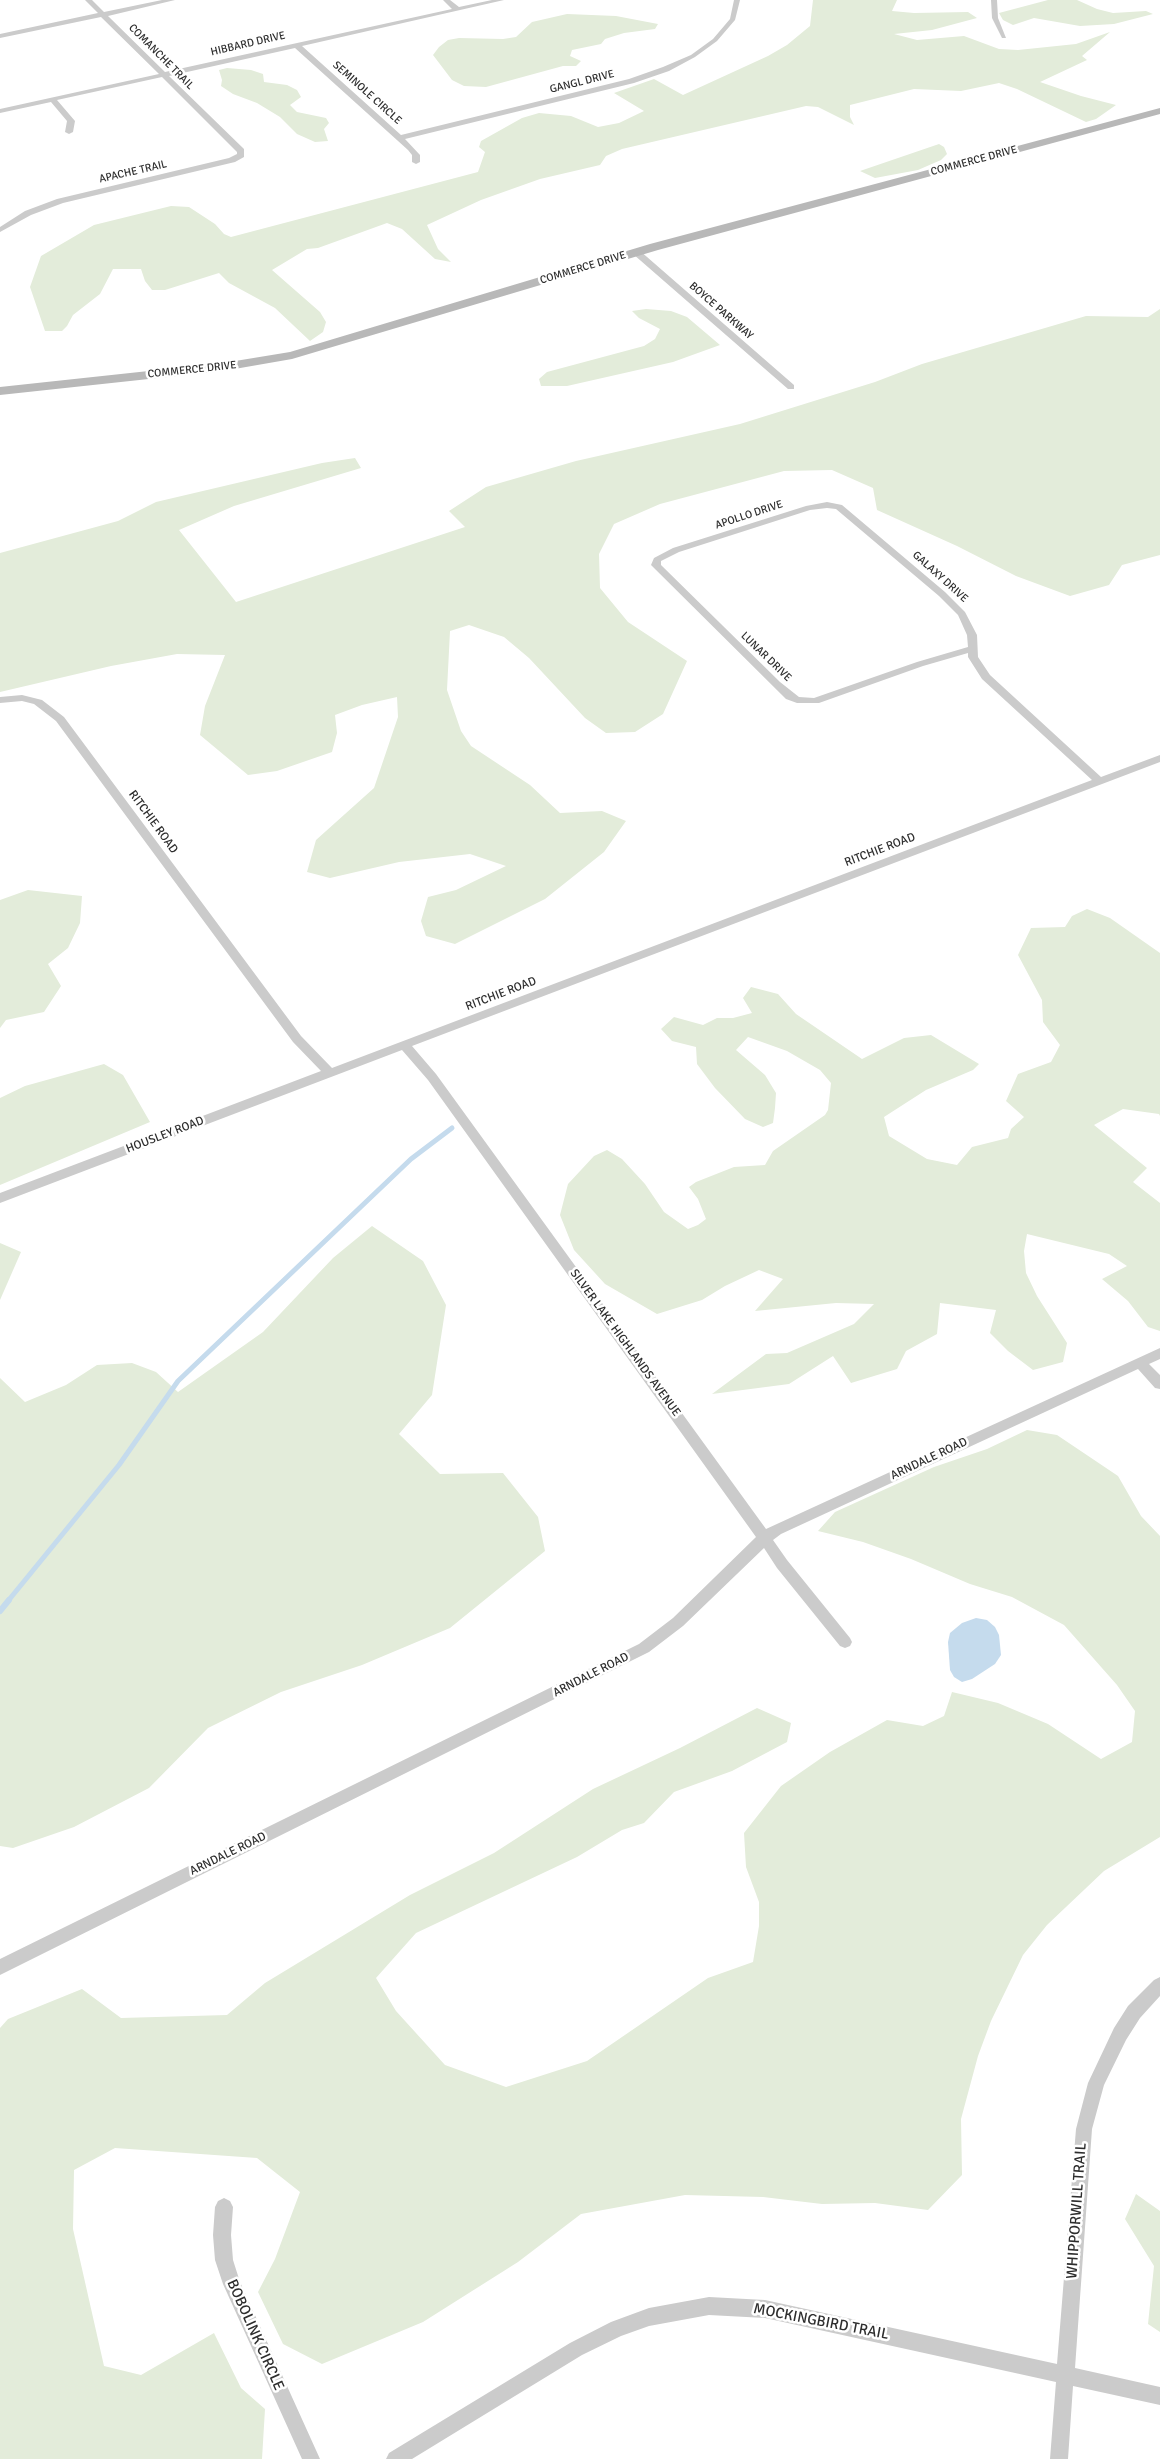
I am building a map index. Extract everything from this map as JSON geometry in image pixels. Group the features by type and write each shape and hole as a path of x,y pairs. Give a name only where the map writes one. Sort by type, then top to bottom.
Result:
{"street":[{"name":"COMANCHE TRAIL","path":"88,0 219,130"},
{"path":"0,36 172,0"},
{"path":"446,0 458,9"},
{"name":"HIBBARD DRIVE","path":"0,111 501,0"},
{"name":"GANGL DRIVE","path":"400,138 623,84 666,70 693,56 715,40 732,19 737,0"},
{"path":"994,0 995,18 1004,36"},
{"name":"SEMINOLE CIRCLE","path":"296,45 400,138 416,155 416,162"},
{"path":"52,99 71,121 70,132"},
{"name":"COMMERCE DRIVE","path":"0,391 223,367 279,358 636,252 1160,111"},
{"name":"APACHE TRAIL","path":"0,230 28,213 60,201 239,157 241,151 219,130"},
{"name":"BOYCE PARKWAY","path":"636,252 791,387"},
{"name":"APOLLO DRIVE","path":"660,558 676,550 815,506 834,506 847,512"},
{"name":"GALAXY DRIVE","path":"847,512 962,614 972,635 971,649 973,657 992,683 1099,781"},
{"name":"LUNAR DRIVE","path":"660,558 656,565 660,570 790,697 815,701 920,664 971,649"},
{"name":"RITCHIE ROAD","path":"0,700 22,698 38,702 60,719 297,1039 329,1072 405,1045 1160,758"},
{"name":"SILVER LAKE HIGHLANDS AVENUE","path":"405,1045 432,1077 817,1611 844,1642"},
{"name":"HOUSLEY ROAD","path":"0,1198 329,1072"},
{"name":"ARNDALE ROAD","path":"0,1967 644,1648 678,1622 764,1538 794,1521 1160,1353"},
{"path":"1140,1362 1160,1384"},
{"name":"WHIPPORWILL TRAIL","path":"1059,2459 1084,2129 1096,2083 1115,2042 1134,2012 1160,1985"},
{"name":"BOBOLINK CIRCLE","path":"224,2207 222,2235 224,2260 232,2284 311,2459"},
{"name":"MOCKINGBIRD TRAIL","path":"394,2459 576,2348 609,2332 649,2317 709,2306 765,2308 1160,2396"}],"green space":[{"path":"813,0 897,0 892,11 914,13 968,12 977,18 932,30 894,34 917,40 964,36 999,49 1018,50 1076,44 1110,32 1082,56 1087,60 1040,82 1081,96 1116,105 1096,119 1086,122 1017,89 999,83 961,91 914,89 850,105 850,117 854,125 818,107 806,106 622,149 606,156 600,165 540,179 481,200 427,225 438,249 451,262 435,259 402,229 387,223 318,248 307,249 272,270 320,312 326,322 323,332 310,341 275,308 229,283 219,273 165,290 152,290 145,281 141,269 113,269 100,294 73,315 62,331 45,331 30,287 41,256 94,225 171,206 189,207 215,224 224,234 231,237 478,172 485,152 479,147 481,141 522,118 539,113 571,116 598,127 619,123 644,111 614,93 654,79 683,95 768,56 787,45 810,26"},
{"path":"1048,0 1077,0 1097,9 1113,13 1146,11 1153,14 1114,24 1080,26 1034,18 1013,25 1003,20 999,13"},
{"path":"567,14 616,16 658,24 655,29 624,33 605,39 601,44 572,50 570,56 581,61 576,66 563,66 486,87 464,86 452,80 433,55 448,40 459,38 503,39 516,37 532,22"},
{"path":"227,68 251,70 263,74 264,82 287,85 297,90 301,97 290,105 297,112 326,118 329,123 324,129 328,141 315,142 297,134 280,117 257,103 233,94 221,86 222,80 219,70"},
{"path":"939,144 944,147 947,154 941,160 918,170 875,178 860,171"},
{"path":"646,309 671,311 687,317 720,345 673,362 567,386 541,386 539,379 547,372 644,346 655,339 660,329 639,318 632,311"},
{"path":"1160,309 1160,555 1122,565 1109,585 1070,596 1016,576 957,546 877,510 873,488 832,470 784,471 660,504 614,524 599,554 600,588 628,622 687,661 663,714 635,732 606,733 585,718 529,658 504,637 469,625 450,631 447,690 461,731 471,746 530,785 560,813 602,811 626,821 604,852 545,899 455,944 426,936 421,921 428,897 456,890 506,866 470,854 399,862 330,878 307,872 316,840 374,788 398,717 397,697 362,705 335,715 337,733 332,752 277,771 248,775 200,735 205,706 225,655 177,654 111,666 0,692 0,553 118,521 156,502 322,463 355,458 361,468 234,506 179,530 236,602 465,527 449,511 486,487 576,461 740,424 875,382 922,364 1086,316 1148,317"},
{"path":"28,890 82,896 80,923 68,948 48,964 61,986 44,1012 6,1020 0,1028 0,900"},
{"path":"1087,909 1110,918 1160,953 1160,1116 1159,1114 1123,1109 1094,1125 1147,1168 1133,1182 1160,1203 1160,1331 1148,1327 1128,1301 1102,1279 1127,1266 1109,1254 1027,1234 1024,1251 1026,1273 1037,1296 1067,1343 1063,1362 1033,1370 1008,1351 990,1333 996,1310 940,1303 937,1334 906,1351 897,1369 851,1383 833,1356 789,1384 712,1394 766,1354 787,1353 854,1324 874,1304 836,1303 755,1311 783,1279 759,1270 725,1286 702,1300 657,1314 605,1284 574,1250 560,1215 568,1184 594,1156 607,1150 622,1159 645,1184 664,1212 688,1229 706,1219 698,1199 689,1187 696,1182 734,1167 765,1165 773,1151 825,1115 828,1110 831,1083 820,1070 787,1051 748,1037 736,1050 765,1075 776,1093 773,1123 763,1127 745,1119 715,1088 697,1064 696,1047 672,1041 661,1029 674,1017 703,1025 717,1018 733,1018 752,1013 743,998 751,987 778,994 796,1014 862,1059 904,1038 931,1035 979,1064 973,1070 926,1090 884,1117 889,1136 927,1159 957,1165 972,1147 1008,1138 1011,1129 1024,1117 1006,1101 1018,1074 1051,1062 1060,1045 1043,1022 1042,1000 1018,955 1031,928 1065,927 1072,916"},
{"path":"104,1064 123,1075 150,1122 0,1185 0,1098 25,1086"},
{"path":"372,1226 423,1261 446,1305 432,1395 399,1434 440,1474 503,1473 538,1517 545,1551 450,1628 362,1665 281,1692 208,1728 149,1788 74,1827 13,1848 0,1846 0,1378 25,1402 66,1385 97,1365 132,1363 156,1372 178,1392 263,1332 333,1258"},
{"path":"0,1243 21,1252 0,1300"},
{"path":"1027,1430 1057,1435 1118,1476 1141,1516 1160,1536 1160,1837 1104,1871 1047,1925 1023,1955 991,2021 978,2056 961,2119 962,2175 928,2210 875,2203 822,2204 763,2197 685,2195 581,2214 518,2262 423,2322 322,2364 283,2344 258,2292 275,2259 300,2192 257,2158 115,2148 74,2170 73,2229 104,2366 141,2375 214,2333 241,2388 265,2409 262,2459 0,2459 0,2028 8,2019 82,1989 121,2018 227,2015 265,1983 410,1895 494,1853 593,1789 680,1748 757,1708 791,1723 787,1742 732,1771 674,1792 644,1823 622,1830 577,1857 416,1933 376,1978 396,2011 445,2065 506,2087 587,2061 708,1978 753,1962 759,1926 759,1902 746,1867 744,1833 781,1786 830,1752 887,1720 923,1726 944,1716 952,1692 998,1703 1048,1724 1101,1759 1132,1742 1135,1711 1117,1685 1064,1625 1012,1597 970,1584 911,1559 863,1542 818,1531 835,1512 934,1467 987,1449"},
{"path":"1136,2194 1160,2211 1160,2332 1148,2324 1154,2266 1125,2219"}],"water":[{"path":"976,1618 987,1620 995,1627 999,1635 1001,1655 995,1664 972,1679 962,1682 954,1677 950,1670 948,1642 950,1633 962,1623"}],"waterway":[{"path":"8,1601 119,1465 178,1381 411,1159 452,1128"},
{"path":"0,1611 9,1600"}]}
